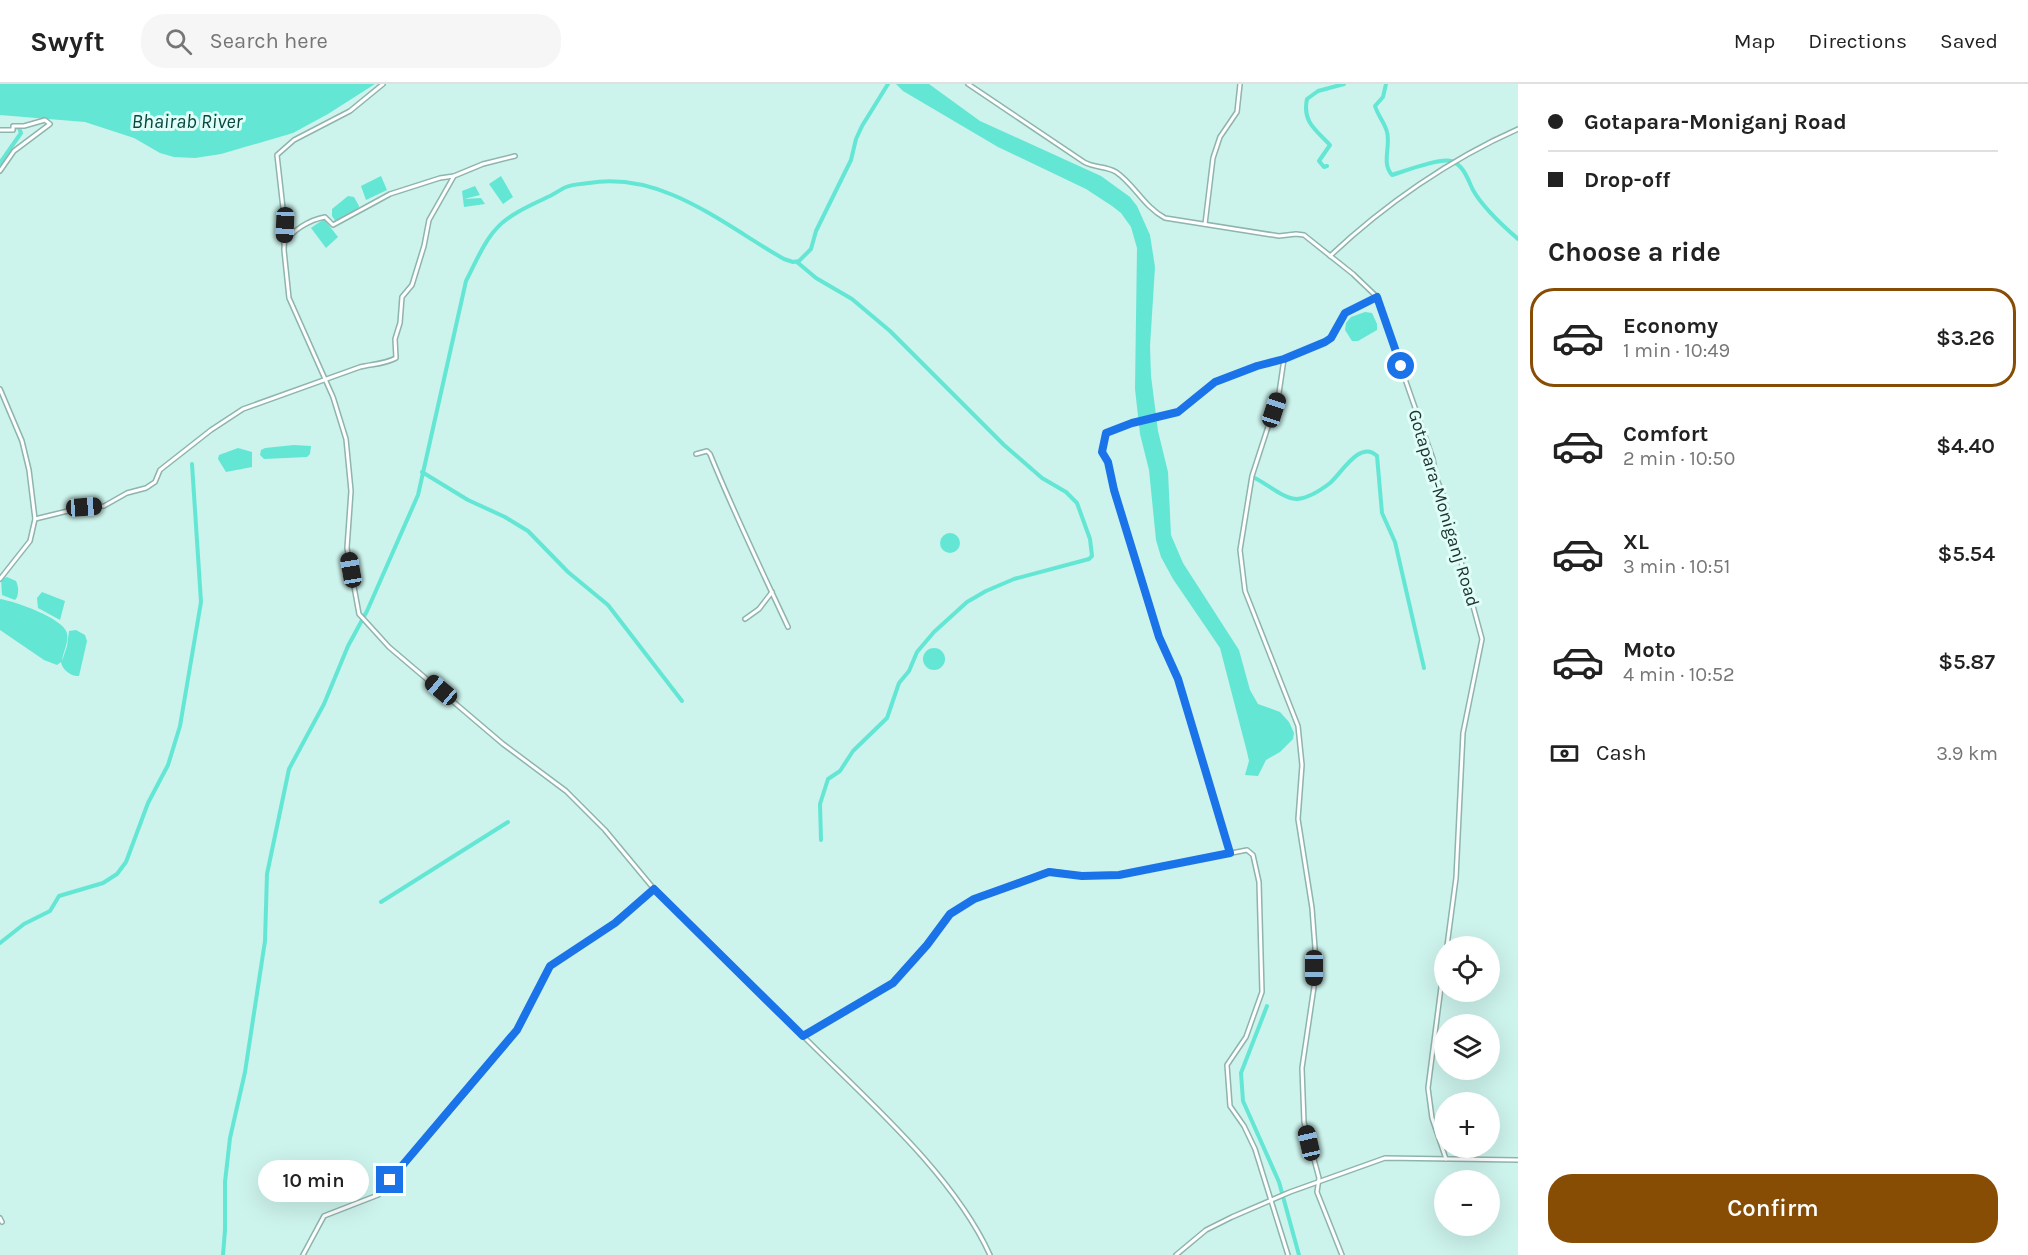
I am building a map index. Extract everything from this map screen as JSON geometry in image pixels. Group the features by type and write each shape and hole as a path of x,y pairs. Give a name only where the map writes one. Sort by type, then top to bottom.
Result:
{"street":[{"path":"383,84 350,111 294,140 277,154 285,225 284,244 289,297 326,380 342,421 346,439 351,491 347,548 359,614 389,647 503,744 566,791 605,830 654,889 803,1036 928,1165 978,1228 990,1255"},
{"path":"968,84 1084,162 1093,167 1114,171 1158,215 1176,221 1279,236 1304,235 1377,297 1345,313 1331,338 1284,359 1257,366 1215,382 1184,408 1170,415 1107,431 1102,452 1108,462 1114,490 1159,637 1178,679 1230,853"},
{"path":"1205,224 1213,159 1220,137 1237,112 1240,84"},
{"path":"0,130 13,130 14,126 24,126 45,120 50,124 14,151 0,171"},
{"path":"1330,256 1387,208 1436,174 1518,129"},
{"path":"284,244 296,230 325,216 333,225 390,194 515,156"},
{"path":"35,519 84,507 104,506 127,493 146,488 155,482 160,470 167,464 243,409 371,364 385,364 396,358 395,339 402,297 412,285 429,220 454,176"},
{"name":"Gotapara-Moniganj Road","path":"1377,297 1432,459 1482,633 1463,733 1456,878 1448,936"},
{"path":"1284,359 1279,393 1252,476 1240,550 1245,591 1298,726 1302,765 1298,819 1312,908 1315,948 1314,987 1303,1055 1304,1122 1318,1183 1317,1192 1342,1255"},
{"path":"0,389 22,441 29,470 35,519 30,541 0,579"},
{"path":"696,454 703,451 710,454 753,557 788,627"},
{"path":"745,619 759,609 772,592"},
{"path":"803,1036 893,983 927,945 950,914 974,899 1049,872 1082,876 1119,875 1247,850 1253,855 1259,882 1262,992 1246,1037 1227,1065 1230,1106 1244,1126 1255,1149 1288,1255"},
{"path":"303,1255 324,1216 378,1195 517,1030 550,966 615,923 654,889"},
{"path":"1439,1002 1438,1028 1428,1088 1432,1118 1446,1159"},
{"path":"1176,1255 1206,1230 1290,1192 1385,1158 1518,1160"}],"water":[{"name":"Bhairab River","path":"0,84 375,84 293,133 221,154 195,158 174,157 160,153 134,138 85,122 0,115"},
{"path":"896,84 929,84 980,121 1101,176 1130,197 1137,206 1150,235 1155,267 1150,346 1151,376 1158,431 1168,472 1171,535 1183,563 1239,650 1250,690 1258,704 1280,712 1289,722 1294,733 1293,739 1280,752 1266,760 1258,776 1245,775 1249,761 1220,648 1173,579 1161,557 1156,540 1149,470 1140,434 1135,389 1137,248 1131,227 1121,213 1086,189 998,147 903,91"},
{"path":"381,176 387,190 366,200 361,186"},
{"path":"501,176 513,197 503,204 489,184"},
{"path":"475,186 480,195 464,199 481,198 485,204 464,207 462,191"},
{"path":"348,196 354,197 359,206 358,210 336,222 332,216 332,209"},
{"path":"324,219 338,237 326,248 311,228"},
{"path":"1365,312 1372,313 1377,330 1358,341 1352,341 1345,330 1346,323 1351,317"},
{"path":"311,446 310,454 307,457 264,459 260,455 261,450 265,448"},
{"path":"238,448 252,452 252,467 226,472 218,459 219,455"},
{"path":"950,533 957,536 960,543 957,550 950,553 943,550 940,543 943,536"},
{"path":"7,577 17,583 18,594 15,600 2,595 1,579"},
{"path":"42,592 65,601 60,620 38,608 37,598"},
{"path":"0,599 37,611 64,627 67,633 67,643 62,661 67,646 69,631 76,630 85,635 87,641 79,676 68,672 63,668 61,662 57,665 44,660 0,630"},
{"path":"934,648 942,651 945,659 942,667 934,670 926,667 923,659 926,651"}],"waterway":[{"path":"223,1255 225,1182 230,1138 245,1072 265,941 267,874 289,769 324,704 348,646 367,611 418,495 466,281 483,247 496,229 508,219 564,188 577,184 616,181 642,185 667,193 692,204 784,259 799,261 811,249 816,231 851,160 862,126 888,84"},
{"path":"1327,166 1324,167 1319,161 1330,145 1308,120 1307,99 1318,91 1344,84"},
{"path":"1386,84 1383,97 1375,106 1387,132 1387,165 1392,175 1439,161 1455,163 1465,173 1482,203 1518,239"},
{"path":"0,163 21,133 19,128 15,127"},
{"path":"797,262 816,278 852,299 890,331 1004,445 1042,478 1066,492 1077,503 1090,539 1092,556 1089,559 1014,579 986,591 967,602 934,632 917,652 909,671 899,683 887,718 853,751 840,771 828,779 820,804 821,840"},
{"path":"1255,478 1287,497 1297,499 1315,493 1330,483 1358,455 1371,452 1377,456 1382,513 1395,542 1424,668"},
{"path":"0,943 24,924 50,911 59,896 103,883 117,874 126,862 148,803 168,765 180,726 201,602 192,464"},
{"path":"422,472 468,500 505,517 528,531 568,572 608,605 682,701"},
{"path":"381,902 508,822"},
{"path":"1267,1006 1241,1073 1243,1101 1279,1182 1299,1255"}],"route":[{"path":"390,1180 517,1030 550,966 615,923 654,889 803,1036 893,983 927,945 950,914 974,899 1049,872 1082,876 1119,875 1230,853 1178,679 1159,637 1114,490 1108,462 1102,452 1106,433 1132,423 1178,412 1207,386 1215,382 1257,366 1284,359 1325,342 1331,338 1345,313 1377,297 1401,366"}]}
